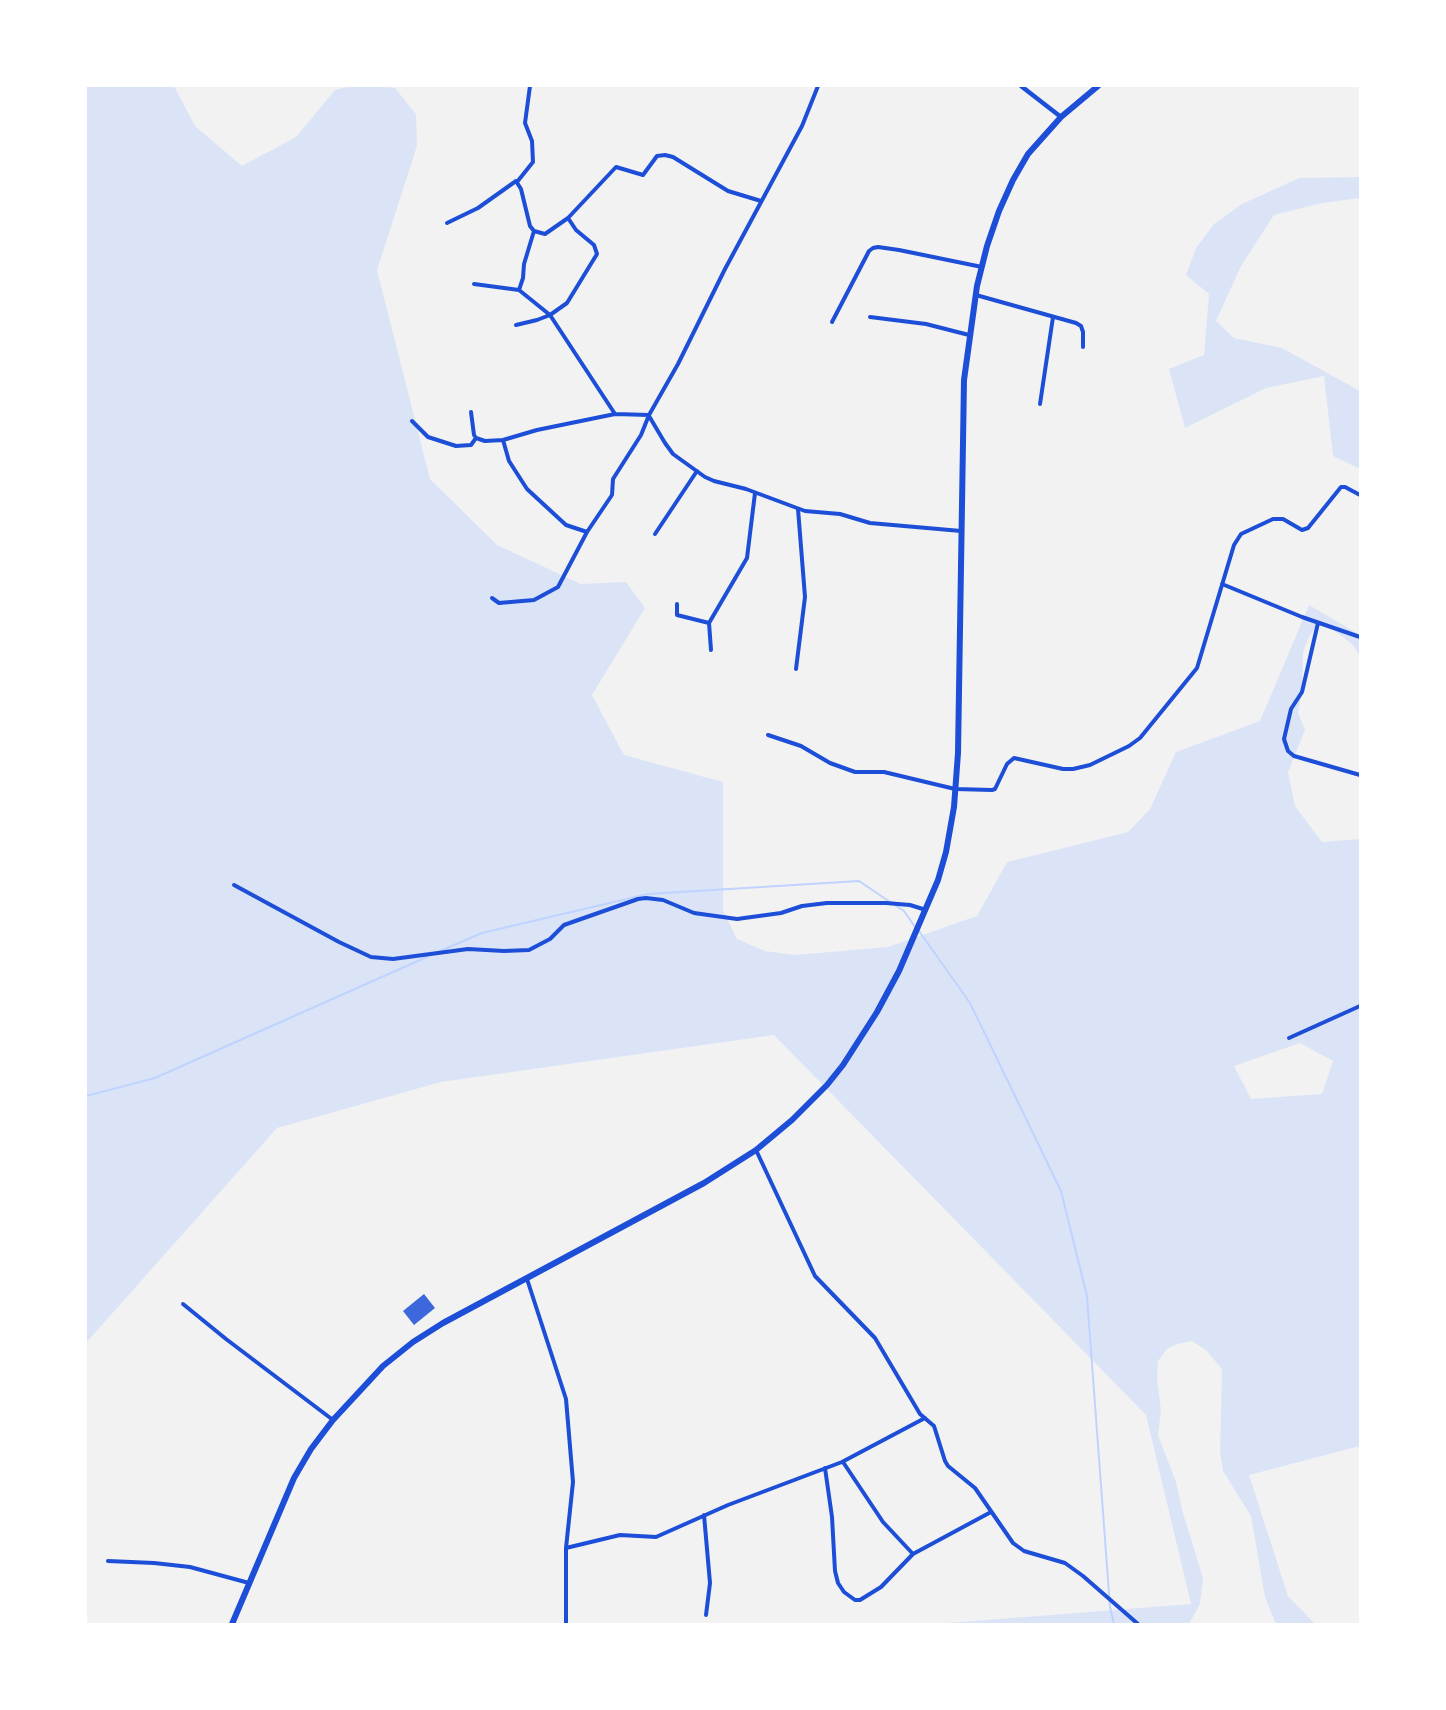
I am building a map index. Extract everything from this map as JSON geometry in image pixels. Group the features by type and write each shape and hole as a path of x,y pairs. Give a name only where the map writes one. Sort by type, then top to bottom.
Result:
{"main road":[{"path":"231,1624 294,1478 333,1420 383,1366 413,1342 443,1323 704,1183 756,1150 792,1120 827,1085 843,1065 877,1012 899,971 938,880 946,852 956,789 964,380 975,295 999,211 1028,154 1061,117 1098,86"}],"street":[{"path":"447,222 478,208 503,189 517,182 533,162 532,141 525,123 530,86"},
{"path":"492,598 500,603 534,600 558,587 587,532 612,495 613,479 641,435 649,415 802,126 818,86"},
{"path":"1021,86 1061,117"},
{"path":"517,182 530,226 534,231 545,234 568,218 616,167 643,175 657,156 673,157 728,191 761,201"},
{"path":"516,325 550,315 567,303 597,254 594,245 576,230 568,218"},
{"path":"519,290 534,231"},
{"path":"832,322 869,251 873,248 899,250 982,267"},
{"path":"474,284 519,290 550,315 615,414"},
{"path":"975,295 1076,322 1081,326 1083,332 1083,347"},
{"path":"870,316 926,324 969,335"},
{"path":"1040,404 1053,317"},
{"path":"412,421 428,437 456,446 471,445 476,438 471,412"},
{"path":"476,438 485,441 503,440 537,430 615,414 649,415"},
{"path":"649,415 669,449 714,481 798,509 840,514 870,523 961,531"},
{"path":"503,440 509,461 527,489 566,525 587,532"},
{"path":"656,534 697,471"},
{"path":"768,735 801,747 830,763 855,772 884,772 956,789 995,789 1006,765 1014,758 1063,769 1090,765 1129,746 1140,738 1197,668 1234,544 1241,534 1273,519 1283,519 1298,529 1308,528 1341,488 1345,487 1360,495"},
{"path":"711,650 709,622 747,558 755,493"},
{"path":"796,669 805,597 798,509"},
{"path":"1222,584 1318,623 1360,637"},
{"path":"677,604 677,615 709,622"},
{"path":"1318,623 1302,692 1291,708 1284,739 1288,751 1294,756 1360,775"},
{"path":"234,885 371,957 393,959 468,949 530,950 550,939 564,925 646,898 663,900 694,913 737,919 827,903 910,904 927,910"},
{"path":"1289,1038 1360,1006"},
{"path":"756,1150 815,1276 874,1338 920,1414 934,1426 945,1461 975,1488 1013,1543 1024,1551 1065,1563 1138,1624"},
{"path":"527,1279 566,1398 573,1482 566,1548 566,1624"},
{"path":"183,1304 243,1353 333,1420"},
{"path":"566,1548 620,1534 656,1538 704,1515 842,1462 925,1418"},
{"path":"842,1462 884,1522 913,1554"},
{"path":"825,1468 838,1583 849,1597 860,1600 889,1581 913,1554 991,1512"},
{"path":"704,1515 710,1583 706,1615"},
{"path":"108,1561 190,1567 249,1583"}],"shaded area":[{"path":"86,86 174,86 195,126 242,166 296,137 335,90 351,86 395,88 416,114 417,146 377,270 430,479 497,545 581,584 626,582 645,608 592,695 624,755 723,782 723,910 737,939 765,951 795,955 888,947 977,916 1007,862 1128,832 1150,809 1176,752 1260,721 1309,605 1360,635 1360,656 1352,644 1328,626 1318,623 1309,637 1303,652 1302,688 1298,713 1305,730 1288,772 1295,806 1322,842 1360,839 1360,1446 1249,1475 1288,1596 1315,1624 1277,1624 1275,1622 1265,1597 1251,1516 1223,1471 1220,1451 1222,1369 1206,1350 1192,1341 1167,1349 1158,1361 1157,1378 1161,1411 1158,1435 1176,1482 1203,1578 1200,1604 1189,1624 935,1624 1191,1604 1146,1415 774,1035 441,1082 277,1128 86,1343","holes":["1300,1043 1333,1061 1322,1094 1251,1099 1234,1066"]},
{"path":"1360,177 1360,198 1322,203 1274,215 1241,266 1216,321 1234,338 1282,348 1360,391 1360,469 1333,456 1324,376 1266,388 1185,428 1169,369 1204,355 1209,294 1186,275 1196,248 1214,224 1242,204 1299,178"}],"building":[{"path":"424,1294 435,1308 414,1325 403,1311"}],"waterway":[{"path":"440,951 482,933 648,894 859,881 890,902"},
{"path":"895,905 904,911 915,927"},
{"path":"919,931 970,1003 1061,1191 1087,1296 1110,1607 1114,1624"},
{"path":"86,1096 155,1078 429,956"}]}
